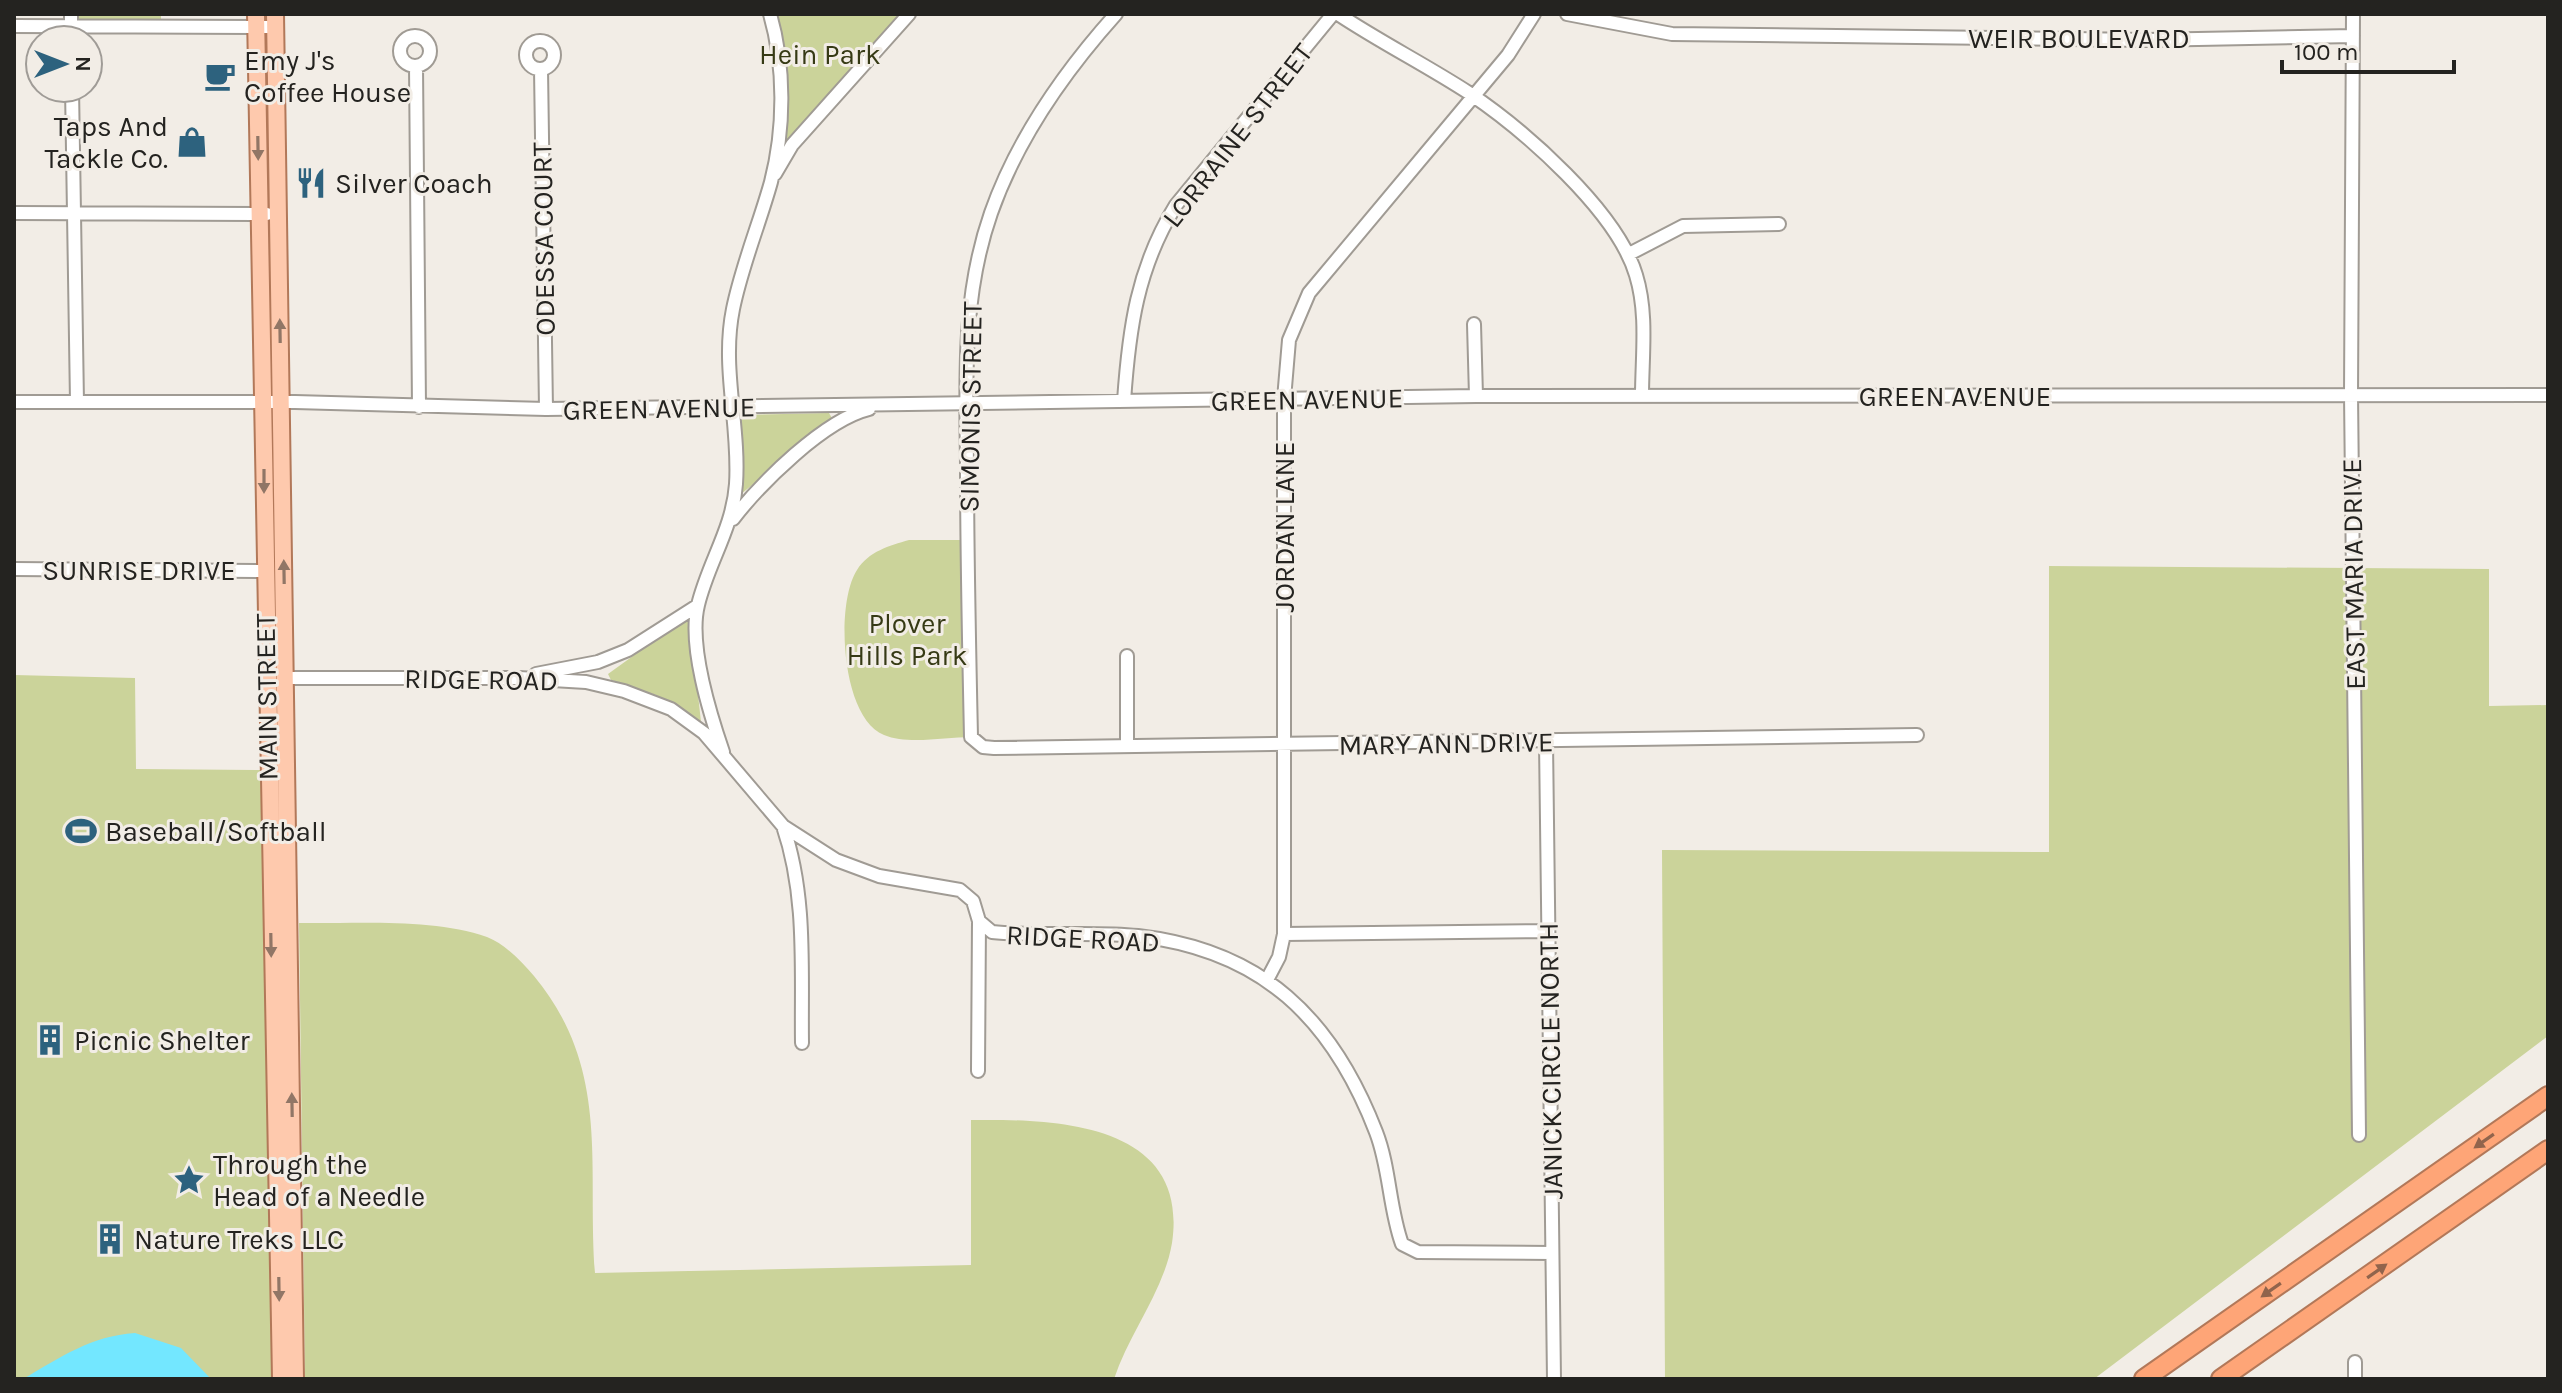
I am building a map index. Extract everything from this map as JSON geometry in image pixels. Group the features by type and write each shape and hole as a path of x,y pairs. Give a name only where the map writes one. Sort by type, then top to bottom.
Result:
{"highway":[{"path":"2144,1379 2548,1096"},
{"path":"2221,1379 2548,1150"}],"main road":[{"name":"MAIN STREET","path":"275,20 295,1379"},
{"name":"MAIN STREET","path":"256,21 281,1379"}],"street":[{"path":"770,14 780,59 781,87 771,181"},
{"path":"725,759 705,697 697,606 728,525 736,483 728,363 732,311 750,240 771,181 792,145 909,14"},
{"name":"SIMONIS STREET","path":"975,743 971,737 965,340 969,300 991,213 1008,172 1037,118 1116,14"},
{"path":"1335,14 1473,96 1577,186 1614,228 1638,278 1644,318 1642,396"},
{"name":"LORRAINE STREET","path":"1124,401 1134,300 1163,227 1176,205 1335,14"},
{"name":"JORDAN LANE","path":"1268,978 1279,957 1284,934 1284,399 1289,340 1309,293 1508,55 1534,14"},
{"name":"WEIR BOULEVARD","path":"1567,14 1672,34 2146,40 2353,36"},
{"name":"EAST MARIA DRIVE","path":"2353,14 2351,394 2359,1135"},
{"path":"14,26 71,20 275,20"},
{"path":"416,66 419,407"},
{"name":"ODESSA COURT","path":"541,69 546,409"},
{"path":"72,104 77,402"},
{"path":"14,213 278,214"},
{"path":"1629,254 1683,226 1779,224"},
{"path":"1474,324 1476,396"},
{"name":"GREEN AVENUE","path":"14,402 281,402 546,409 1476,396 2548,395"},
{"path":"728,525 774,471 838,424 862,411 882,406"},
{"name":"SUNRISE DRIVE","path":"14,569 264,571"},
{"path":"519,678 598,662 628,650 697,606"},
{"path":"1127,656 1127,745"},
{"name":"RIDGE ROAD","path":"287,678 519,678 586,682 660,704 704,733 783,826 836,860 879,876 960,890 973,901 979,921 992,932 1138,936 1215,953 1268,978 1334,1047 1359,1090 1388,1170 1402,1244 1418,1252 1552,1253"},
{"name":"MARY ANN DRIVE","path":"975,743 994,748 1917,735"},
{"name":"JANICK CIRCLE NORTH","path":"1546,742 1554,1379"},
{"path":"783,826 796,865 800,893 802,1043"},
{"path":"978,1071 979,921"},
{"path":"1284,934 1548,931"},
{"path":"2355,1362 2355,1379"}],"green space":[{"path":"71,14 161,14 161,27 71,24"},
{"name":"Hein Park","path":"770,14 909,14 841,90 771,181 781,87"},
{"path":"829,413 833,420 741,494 741,415"},
{"name":"Plover Hills Park","path":"909,540 967,540 971,737 915,740 884,735 870,724 859,707 851,684 845,633 850,586 867,558"},
{"path":"2049,566 2489,569 2489,706 2548,705 2548,1036 2094,1379 1665,1379 1662,850 2049,852"},
{"path":"688,620 701,722 656,695 611,680 608,674 680,622"},
{"path":"14,675 135,678 136,769 268,770 281,1379 14,1379"},
{"path":"299,923 419,924 466,931 500,944 534,976 558,1011 575,1046 585,1082 592,1156 595,1273 971,1265 971,1120 1040,1122 1076,1127 1109,1136 1138,1151 1160,1173 1172,1203 1172,1243 1162,1278 1114,1379 305,1379"}],"water":[{"path":"135,1333 181,1348 211,1379 23,1379 90,1343"}],"place":[{"name":"Emy J's Coffee House","path":"220,76"},
{"name":"Taps And Tackle Co.","path":"192,142"},
{"name":"Silver Coach","path":"311,183"},
{"name":"Baseball/Softball","path":"81,831"},
{"name":"Picnic Shelter","path":"50,1040"},
{"name":"Through the Head of a Needle","path":"189,1180"},
{"name":"Nature Treks LLC","path":"110,1239"}]}
